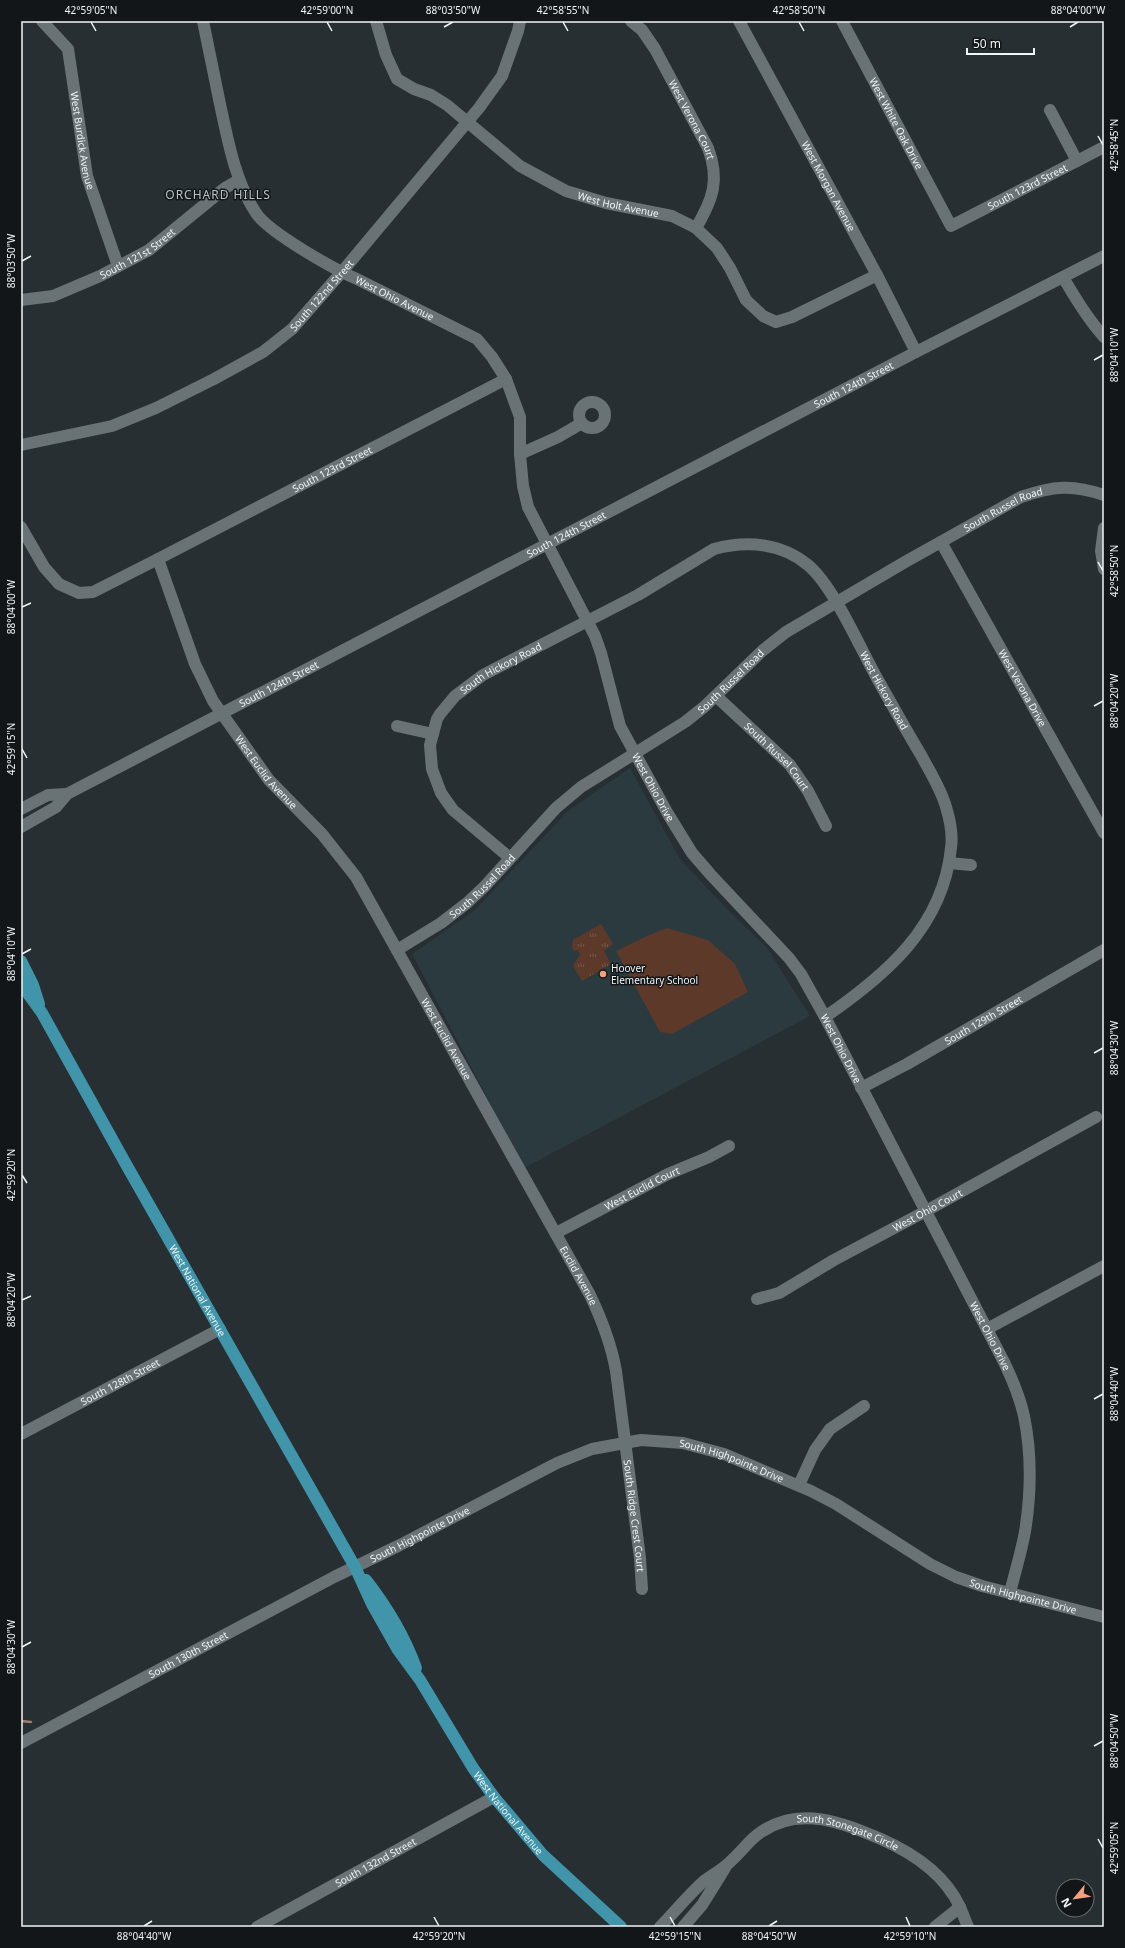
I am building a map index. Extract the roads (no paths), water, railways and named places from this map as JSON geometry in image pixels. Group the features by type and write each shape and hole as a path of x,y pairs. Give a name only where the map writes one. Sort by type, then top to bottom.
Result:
{"main road":[{"name":"West National Avenue","path":"21,961 33,985 42,1013"},
{"name":"West National Avenue","path":"21,984 42,1013 355,1567 381,1599 395,1622 407,1644 420,1680 473,1768 494,1797 543,1855 621,1927"}],"street":[{"name":"West Burdick Avenue","path":"42,21 68,49 87,176 98,212 118,266"},
{"name":"West Ohio Avenue","path":"203,21 228,142 240,180 257,214 275,231 342,273 477,339 492,357 506,379 520,417 520,454 523,486 528,507 547,545"},
{"name":"West Holt Avenue","path":"376,21 386,55 397,79 414,89 431,94 447,105 520,166 566,191 606,203 672,216 696,228 717,248 730,268 746,300 763,316 776,322 792,317 876,275"},
{"name":"South 122nd Street","path":"21,444 112,426 156,408 214,379 263,352 292,329 342,273 467,122 502,76 518,31 520,21"},
{"name":"West Verona Court","path":"631,21 642,30 655,49 708,148 713,163 715,178 713,194 696,228"},
{"name":"West Morgan Avenue","path":"739,21 916,352"},
{"name":"West White Oak Drive","path":"842,21 951,226"},
{"path":"1050,110 1077,160"},
{"name":"South 123rd Street","path":"951,226 1104,147"},
{"name":"South 121st Street","path":"21,300 53,296 149,250 225,188 240,180"},
{"name":"South 124th Street","path":"21,827 56,807 67,794 222,715 916,352 1104,256"},
{"path":"1065,277 1094,325 1104,337"},
{"name":"South 123rd Street","path":"158,559 506,379"},
{"path":"520,454 558,437 582,423"},
{"name":"South Russel Road","path":"397,950 442,923 467,903 556,808 590,781 685,722 716,696 762,651 780,637 836,602 1013,501 1042,490 1069,487 1090,490 1104,495"},
{"path":"21,526 44,567 59,584 79,593 93,592 158,559"},
{"path":"1104,528 1101,551 1104,569"},
{"name":"West Verona Drive","path":"941,542 1104,833"},
{"name":"West Hickory Road","path":"588,622 657,585 714,549 736,544 752,543 764,545 794,556 817,575 836,602 941,794 950,825 951,848 949,863 940,892 915,939 906,951 871,982 825,1017"},
{"name":"West Ohio Drive","path":"547,545 588,622 601,654 620,726 634,755 692,853 780,947 801,974 926,1211 1014,1385 1024,1416 1028,1445 1029,1492 1026,1526 1010,1593"},
{"name":"West Euclid Avenue","path":"158,559 195,664 213,701 269,780 322,834 347,864 494,1122"},
{"name":"South Hickory Road","path":"433,734 440,714 454,696 464,688 483,675 588,622"},
{"name":"South Russel Court","path":"716,696 790,765 808,791 826,826"},
{"path":"397,726 433,734 430,745 430,760 435,780 441,793 453,810 510,858"},
{"name":"South 124th Street","path":"21,809 48,795 67,794"},
{"path":"949,863 971,865"},
{"name":"South 129th Street","path":"862,1088 907,1064 1104,950"},
{"name":"West Ohio Court","path":"757,1299 779,1293 834,1260 1096,1117"},
{"name":"Euclid Avenue","path":"494,1122 590,1295 608,1337 616,1371 625,1443"},
{"name":"West Euclid Court","path":"556,1233 668,1174 729,1146"},
{"path":"987,1329 1104,1266"},
{"name":"South 128th Street","path":"21,1434 220,1329"},
{"path":"799,1485 815,1450 826,1435 837,1424 864,1406"},
{"name":"South Highpointe Drive","path":"355,1567 557,1463 592,1449 653,1440 695,1445 724,1454 799,1485 836,1504 930,1564 956,1577 1010,1593 1104,1617"},
{"name":"South Ridge Crest Court","path":"625,1443 642,1589"},
{"name":"South 130th Street","path":"21,1742 355,1567"},
{"name":"South 132nd Street","path":"257,1927 494,1797"},
{"name":"South Stonegate Circle","path":"682,1927 702,1905 726,1866 750,1840 774,1824 800,1818 828,1820 855,1828 888,1842 922,1863 946,1885 960,1907 968,1927"},
{"name":"South Stonegate Circle","path":"660,1927 705,1881 726,1866"},
{"path":"680,1906 692,1917"},
{"path":"935,1927 960,1907"}],"waterway":[{"path":"21,1721 31,1722"}],"place":[{"name":"Hoover Elementary School","path":"603,974"}],"district":[{"name":"ORCHARD HILLS","path":"218,194"}]}
